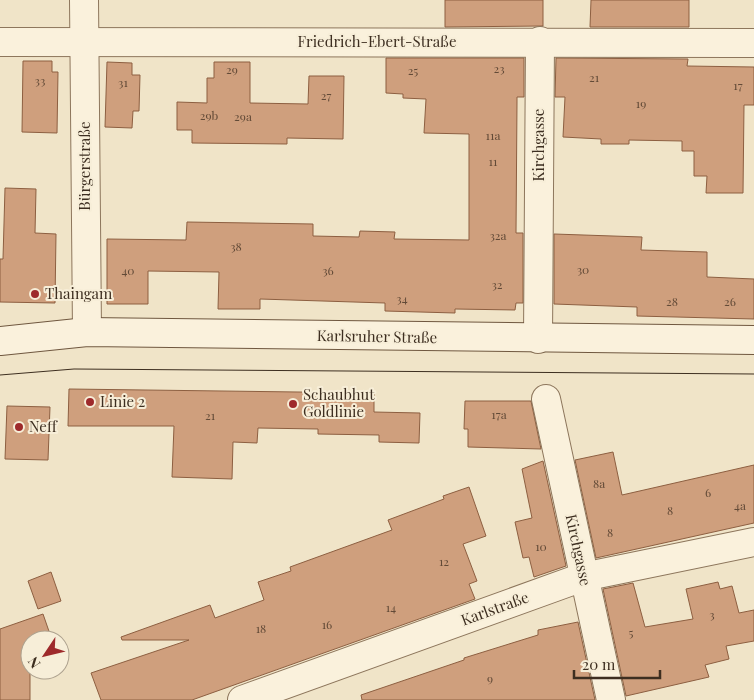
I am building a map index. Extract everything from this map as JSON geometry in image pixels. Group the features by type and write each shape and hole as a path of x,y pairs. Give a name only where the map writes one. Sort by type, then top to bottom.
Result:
{"street":[{"name":"Bürgerstraße","path":"84,0 86,332"},
{"name":"Friedrich-Ebert-Straße","path":"0,42 84,44 540,41 754,43"},
{"name":"Kirchgasse","path":"538,339 540,41"},
{"name":"Karlsruher Straße","path":"0,340 86,332 538,339 754,340"},
{"name":"Kirchgasse","path":"546,399 612,700"},
{"name":"Karlstraße","path":"242,700 584,577 754,542"}],"building":[{"path":"445,0 543,0 543,26 445,27"},
{"path":"591,0 689,0 689,27 590,27"},
{"path":"386,58 524,58 524,97 517,97 516,233 523,233 523,303 516,303 515,310 455,309 455,313 385,311 385,303 260,299 260,309 218,309 219,272 148,271 148,304 107,304 107,239 186,240 187,222 313,224 313,236 359,237 360,231 395,232 394,239 469,240 469,134 424,133 426,99 403,98 403,94 386,93"},
{"path":"556,58 688,59 687,66 754,67 754,105 744,105 743,193 706,193 707,176 694,176 694,151 682,151 682,141 629,140 629,144 601,144 601,139 563,137 565,97 555,97"},
{"path":"23,61 52,61 52,72 58,72 57,133 22,132"},
{"path":"107,62 132,63 132,75 140,75 139,111 133,111 132,128 105,127"},
{"path":"214,62 250,62 250,103 308,104 309,76 344,76 343,139 287,138 287,144 192,143 192,130 177,130 177,102 207,103 207,78 214,78"},
{"path":"5,188 36,189 35,233 56,234 55,303 0,302 0,259 3,259"},
{"path":"554,234 642,237 641,250 707,252 707,277 754,279 754,319 637,316 637,307 554,304"},
{"path":"69,389 374,393 374,412 420,413 419,443 379,442 379,435 318,434 318,429 258,428 257,443 233,442 232,479 172,477 174,426 68,426"},
{"path":"465,401 531,401 541,449 468,447 468,429 464,429"},
{"path":"7,406 50,407 48,460 5,459"},
{"path":"613,452 622,495 754,465 754,523 596,558 575,460"},
{"path":"543,461 566,566 534,577 529,557 523,558 515,522 532,518 522,469"},
{"path":"469,487 486,536 463,544 477,581 469,584 475,599 192,700 101,700 91,673 189,640 122,640 121,637 210,605 215,618 264,600 258,582 291,571 290,567 392,530 388,520 444,499 443,496"},
{"path":"51,572 61,601 38,609 28,581"},
{"path":"718,582 720,589 732,586 739,613 754,610 754,641 726,646 729,659 705,665 709,677 626,696 603,589 633,583 645,627 693,619 686,589"},
{"path":"43,614 49,630 20,630 20,680 30,680 30,700 0,700 0,629"},
{"path":"578,622 595,700 362,700 361,695 464,660 464,658 538,635 538,630"}],"tram line":[{"path":"0,375 74,369 754,374"}],"place":[{"name":"Thaingam","path":"35,294"},
{"name":"Linie 2","path":"90,402"},
{"name":"Schaubhut Goldlinie","path":"293,404"},
{"name":"Neff","path":"19,427"}]}
